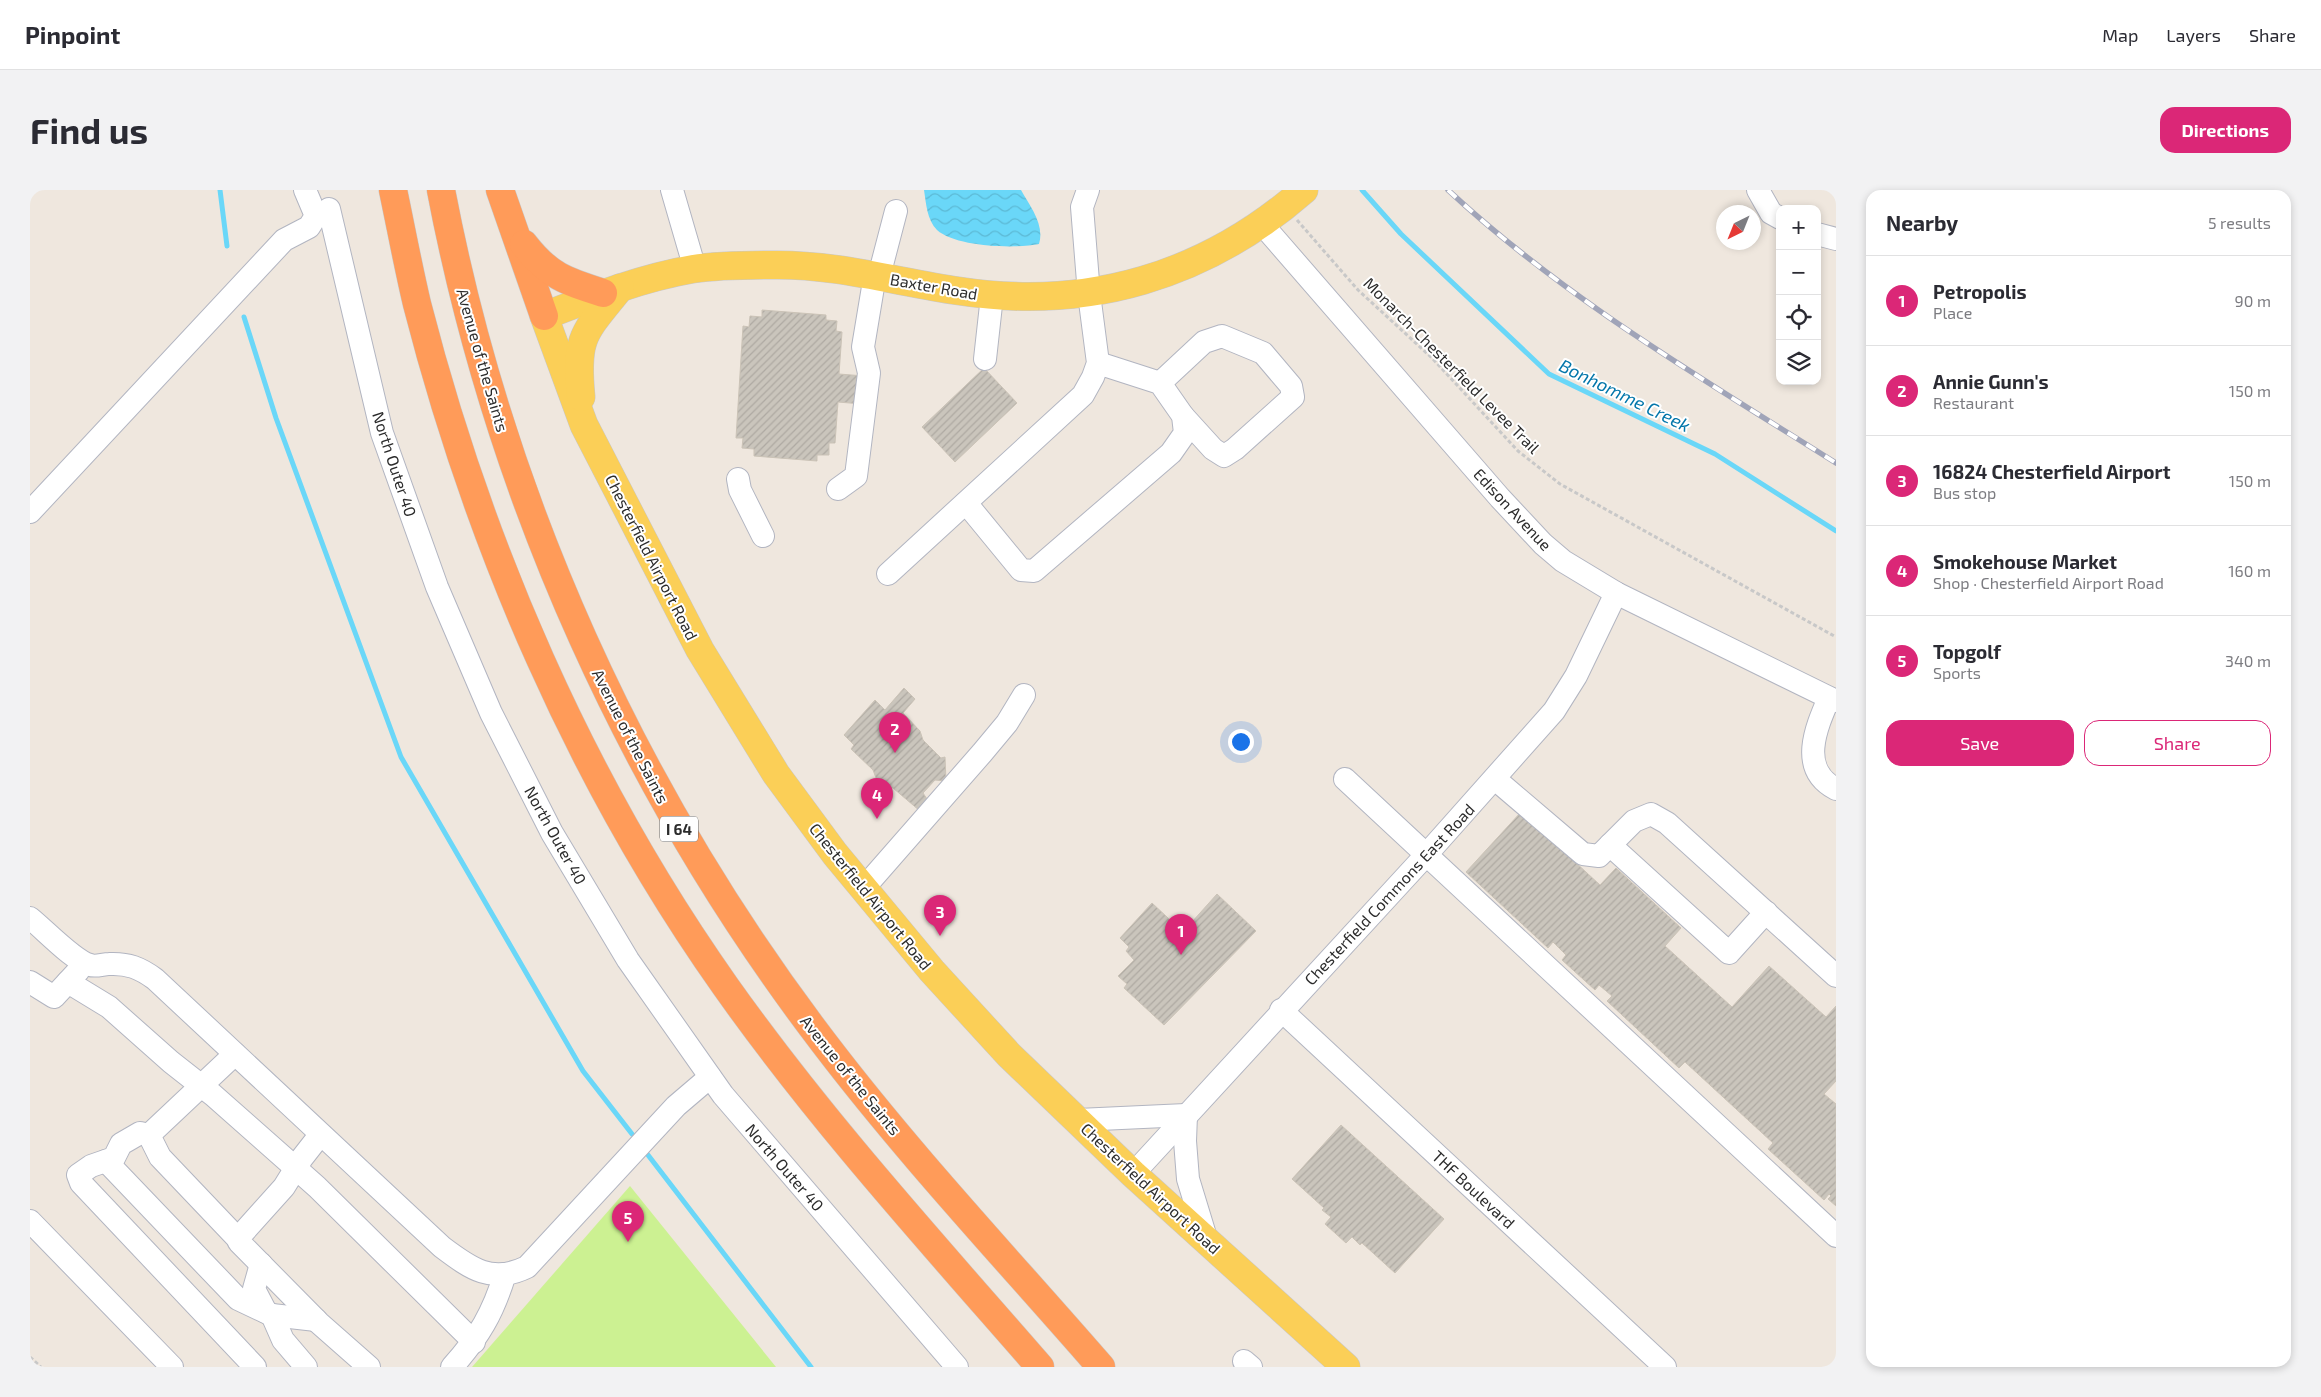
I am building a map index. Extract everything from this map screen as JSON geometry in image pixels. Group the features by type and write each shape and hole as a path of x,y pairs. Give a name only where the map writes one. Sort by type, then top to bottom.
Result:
{"highway":[{"name":"I 64","path":"393,190 417,302 448,415 485,524 552,684 631,837 724,984 787,1070 871,1173 1040,1367"},
{"name":"Avenue of the Saints","path":"441,190 457,268 479,351 522,490 587,649 665,805 724,903 825,1045 905,1142 1101,1367"},
{"path":"500,190 544,316"},
{"path":"516,235 537,261 552,274 568,282 612,290"}],"main road":[{"name":"Baxter Road","path":"544,316 612,290 694,269 774,265 814,267 992,296 1026,298 1089,294 1161,275 1191,264 1222,249 1262,224 1304,190"},
{"path":"584,425 578,371 582,340 588,326 612,290"},
{"name":"Chesterfield Airport Road","path":"544,316 584,425 712,671 776,774 863,889 980,1024 1133,1174 1206,1238 1346,1367"}],"street":[{"name":"North Outer 40","path":"305,190 326,217 382,433 437,587 492,713 552,832 618,943 723,1095 957,1367"},
{"path":"672,190 694,269"},
{"path":"888,574 1083,395 1093,377 1098,363 1089,294 1082,207 1088,190"},
{"path":"1758,190 1771,213 1776,216"},
{"path":"838,489 856,476 869,374 863,347 877,276 896,211"},
{"path":"30,512 284,240 326,217"},
{"name":"Edison Avenue","path":"1262,224 1537,538 1563,561 1616,593 1833,700"},
{"path":"1821,235 1836,239"},
{"path":"985,358 992,296"},
{"path":"1098,363 1160,383 1183,416 1213,449 1224,456 1235,449 1292,397 1291,386 1263,353 1222,336 1204,342 1160,383"},
{"path":"966,503 1021,570 1034,571 1170,453 1184,433 1183,416"},
{"path":"738,479 740,490 763,536"},
{"name":"Chesterfield Commons East Road","path":"1133,1174 1426,855 1554,711 1576,676 1616,593"},
{"path":"863,889 1007,724 1024,695"},
{"path":"1833,700 1815,731 1812,753 1819,773 1836,789"},
{"path":"1495,778 1583,854 1599,856 1634,821 1651,814 1667,822 1836,976"},
{"path":"1345,779 1836,1236"},
{"path":"1610,844 1729,953 1766,912"},
{"path":"30,918 85,964 92,966 108,964 131,965 142,969 155,979 442,1247 464,1264 493,1275 512,1274 527,1267 671,1112 710,1077"},
{"path":"30,982 54,997 85,964"},
{"path":"68,982 109,1007 317,1187 474,1342"},
{"name":"THF Boulevard","path":"1282,1010 1665,1367"},
{"path":"149,1135 235,1054"},
{"path":"1078,1120 1186,1116 1185,1142 1188,1180 1206,1238"},
{"path":"149,1135 140,1133 121,1144 114,1158 92,1166 78,1175 81,1183 255,1367"},
{"path":"239,1240 240,1236 284,1187 320,1134"},
{"path":"149,1135 160,1157 239,1242 316,1320 368,1367"},
{"path":"106,1161 238,1299 269,1313 316,1320"},
{"path":"30,1221 172,1367"},
{"path":"261,1264 254,1289 283,1340 306,1367"},
{"path":"452,1367 474,1342 493,1309 505,1274"}],"path":[{"name":"Monarch-Chesterfield Levee Trail","path":"1301,225 1358,290 1432,358 1518,451 1553,478 1612,514 1836,638"},
{"path":"30,1357 41,1367"}],"green space":[{"path":"630,1186 776,1367 472,1367"}],"water":[{"path":"924,190 1021,190 1038,223 1040,230 1039,244 1029,246 986,245 946,236 937,230 931,221 927,211"}],"building":[{"path":"762,310 826,315 826,320 837,321 836,331 842,332 839,374 864,376 862,404 838,402 835,443 829,443 829,455 817,455 817,461 754,456 754,449 742,448 743,438 736,438 743,326 749,327 750,316 762,317"},
{"path":"984,368 1017,403 955,462 922,427"},
{"path":"904,688 915,699 903,713 920,731 923,740 941,758 945,757 946,781 935,780 923,793 929,802 920,811 893,788 878,783 873,770 851,749 854,745 844,735 875,700 885,710"},
{"path":"1521,812 1600,885 1616,868 1681,928 1665,946 1732,1007 1769,966 1826,1017 1836,1006 1836,1081 1824,1094 1836,1104 1836,1206 1828,1199 1831,1196 1829,1194 1824,1200 1768,1149 1773,1143 1685,1062 1679,1068 1607,1001 1612,996 1599,985 1595,990 1562,960 1566,955 1553,942 1548,948 1466,872"},
{"path":"1217,894 1256,931 1164,1025 1124,988 1127,984 1118,976 1134,960 1126,951 1129,947 1120,938 1152,903 1183,932"},
{"path":"1341,1125 1444,1219 1395,1273 1362,1243 1360,1245 1352,1237 1346,1243 1325,1224 1331,1217 1322,1210 1324,1208 1292,1179"}],"waterway":[{"path":"220,190 227,246"},
{"name":"Bonhomme Creek","path":"1362,190 1401,234 1549,374 1715,454 1836,531"},
{"path":"244,317 276,418 401,757 583,1071 632,1134"},
{"path":"648,1155 811,1367"}],"railway":[{"path":"1448,190 1493,229 1587,302 1685,368 1836,463"}],"place":[{"name":"Annie Gunn's","path":"895,753"},
{"name":"Smokehouse Market","path":"877,819"},
{"name":"16824 Chesterfield Airport","path":"940,936"},
{"name":"Petropolis","path":"1181,955"},
{"name":"Topgolf","path":"628,1242"}]}
